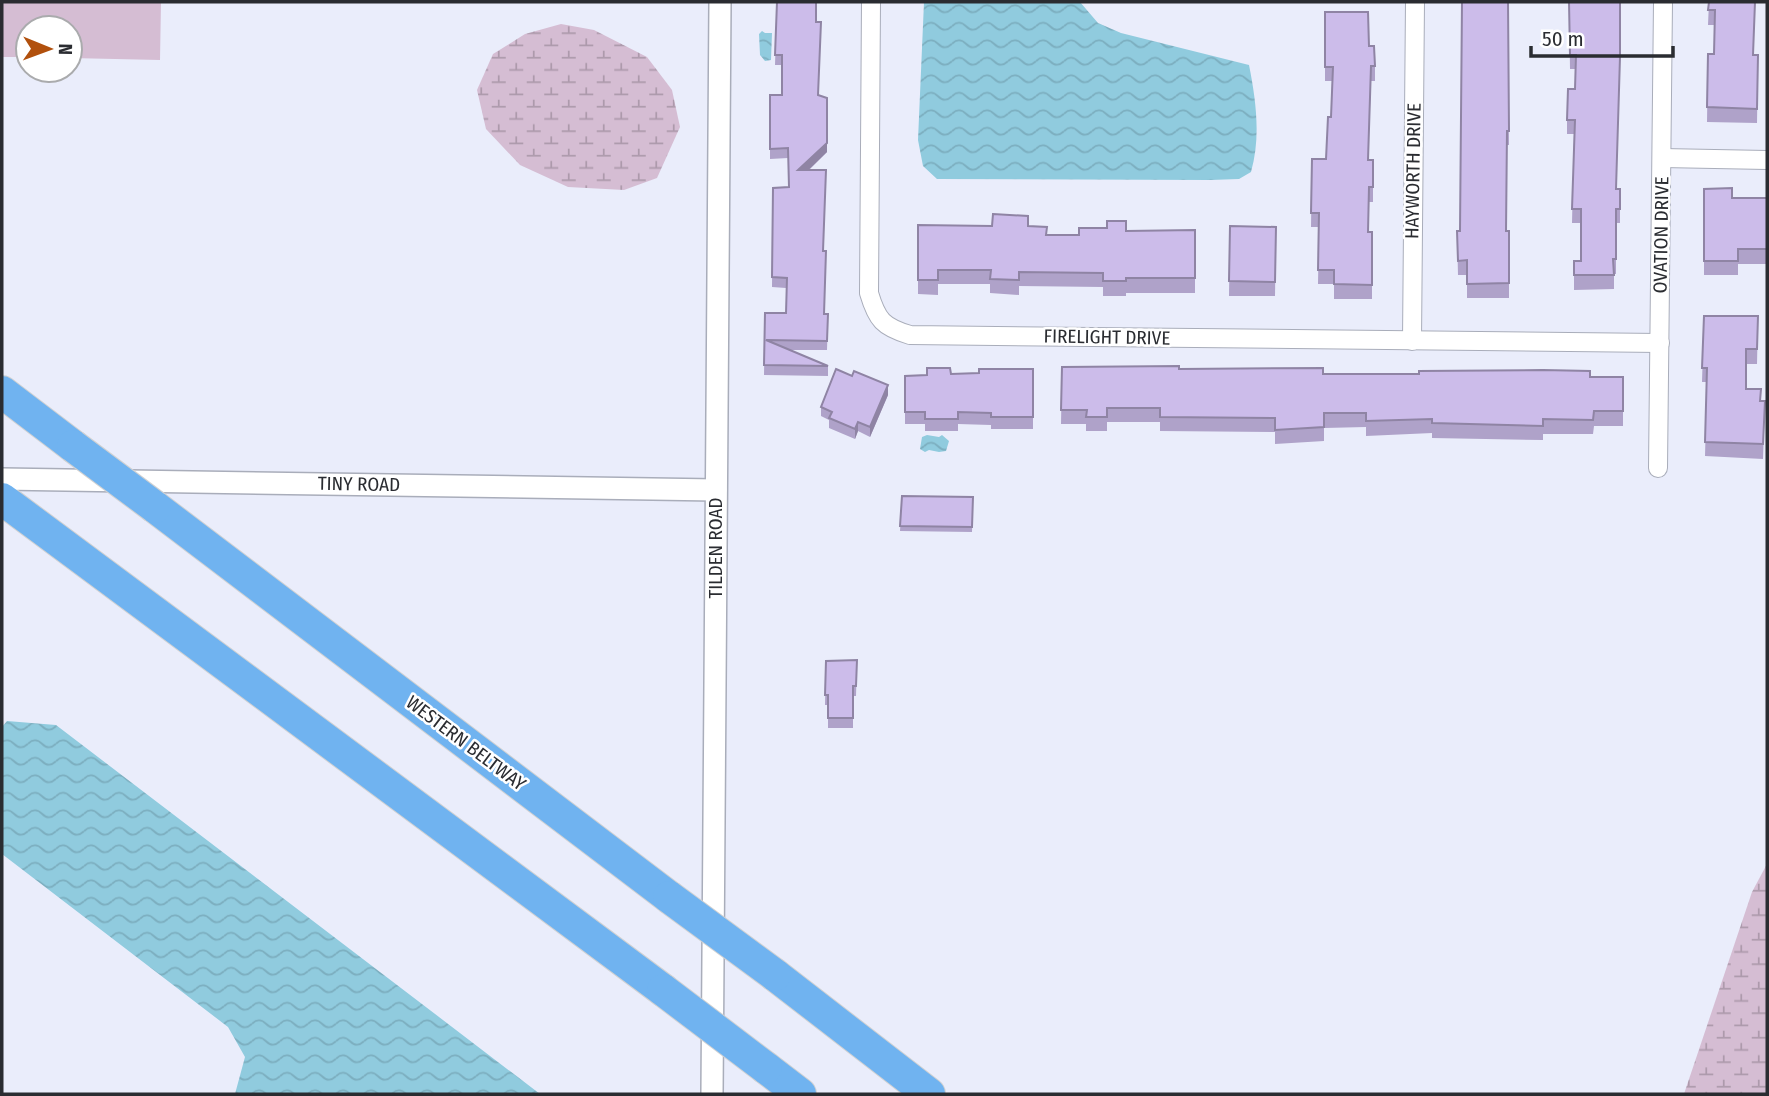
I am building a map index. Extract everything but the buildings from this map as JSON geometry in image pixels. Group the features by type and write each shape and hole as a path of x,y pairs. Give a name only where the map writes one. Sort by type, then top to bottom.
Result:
{"highway":[{"name":"WESTERN BELTWAY","path":"2,392 929,1094"},
{"path":"2,499 800,1094"}],"street":[{"name":"TILDEN ROAD","path":"712,1094 720,2"},
{"name":"FIRELIGHT DRIVE","path":"871,2 869,293 875,314 889,329 910,335 1660,344"},
{"name":"HAYWORTH DRIVE","path":"1412,341 1415,2"},
{"name":"OVATION DRIVE","path":"1658,468 1663,2"},
{"path":"1662,158 1767,160"},
{"name":"TINY ROAD","path":"2,478 716,490"}],"green space":[{"path":"2,2 161,2 160,60 84,58 84,14 14,14 14,57 2,57"},
{"path":"561,24 594,30 647,57 672,90 680,127 657,178 624,190 568,187 520,165 486,129 477,90 493,54 525,34"},
{"path":"1767,864 1767,1094 1684,1094 1752,892"}],"water":[{"path":"924,2 1080,2 1098,23 1121,33 1249,65 1256,119 1256,145 1251,172 1239,179 1210,180 937,179 923,166 918,140"},
{"path":"762,31 772,33 771,60 765,61 760,55 759,34"},
{"path":"942,435 949,441 946,451 925,452 920,449 922,437"},
{"path":"7,721 56,725 540,1094 235,1094 245,1057 228,1027 2,854 2,727"}]}
